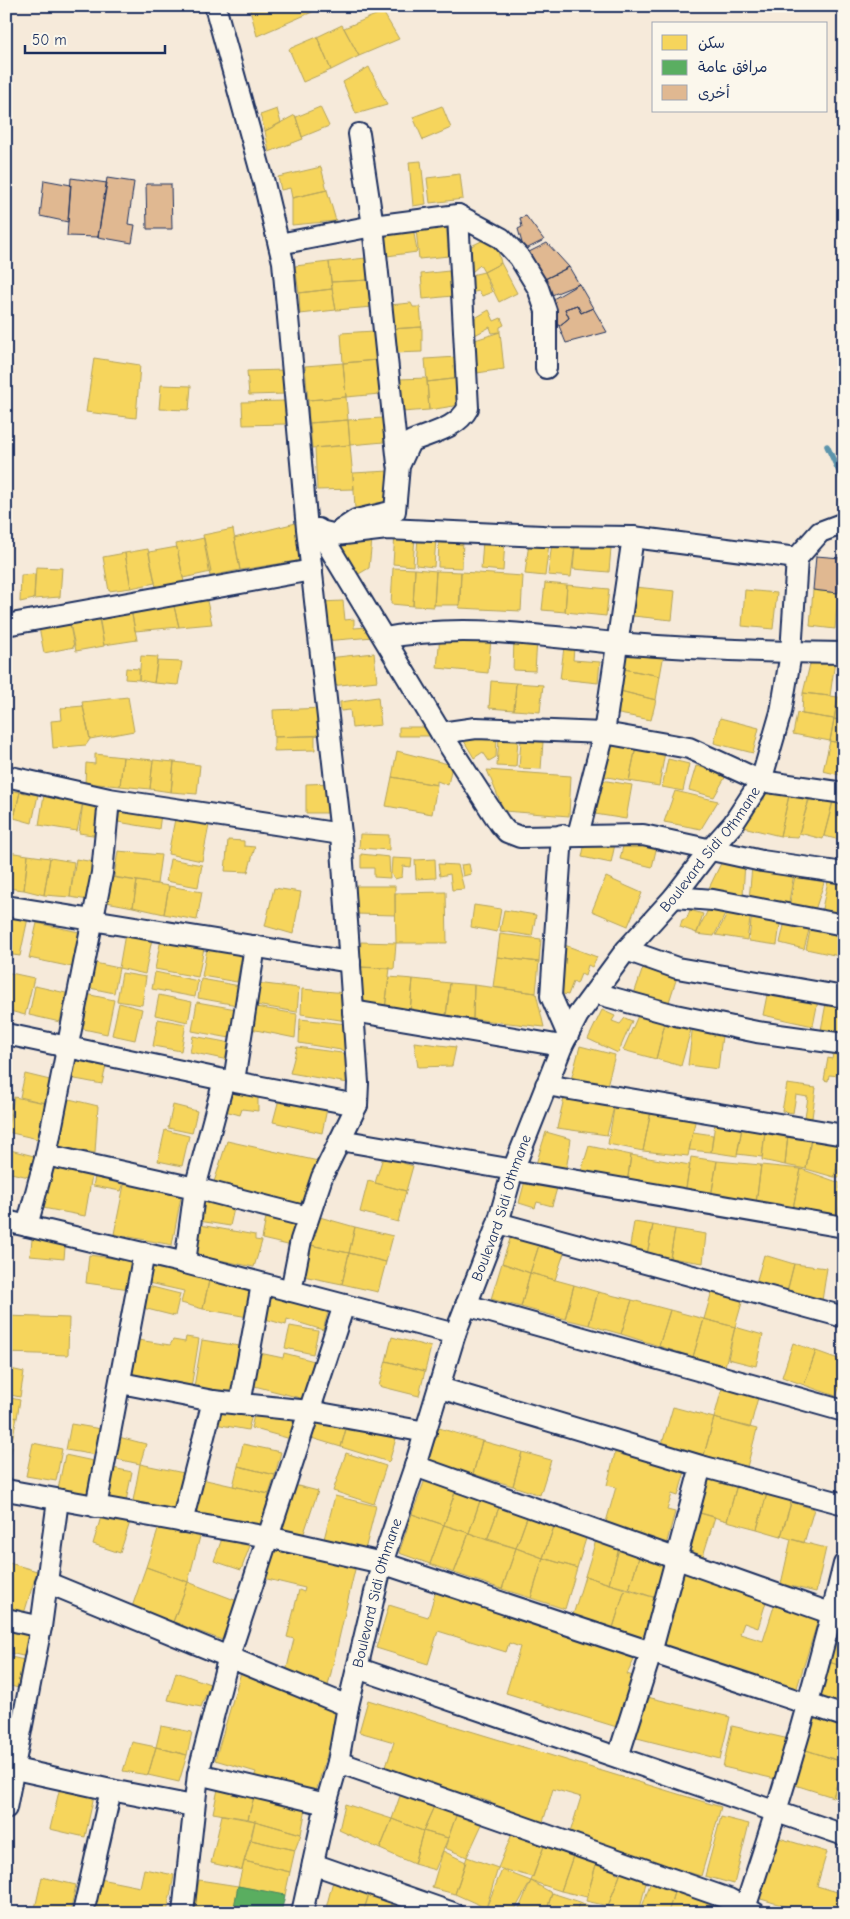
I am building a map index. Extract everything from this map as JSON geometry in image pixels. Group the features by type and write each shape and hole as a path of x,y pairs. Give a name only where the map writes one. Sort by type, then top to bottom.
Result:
{"street":[{"path":"215,6 283,262 320,531 312,570 341,834 358,1083 357,1105 322,1177 301,1240 290,1291"},
{"path":"320,531 395,511 399,466 373,226 359,134"},
{"path":"279,244 373,226 458,215 501,238 519,257 538,288 546,311 546,368"},
{"path":"399,466 410,442 452,426 463,418 468,408 458,215"},
{"path":"320,531 387,529 543,536 634,537 797,558 820,532 841,524"},
{"path":"320,531 441,733 507,832 520,837 643,835 709,850 844,873"},
{"path":"353,1011 565,1040 551,996 570,835 604,733 634,537"},
{"name":"Boulevard Sidi Othmane","path":"302,1913 382,1563 426,1432 455,1334 498,1223 512,1170 565,1040 578,1016 626,950 674,897 709,850 734,824 761,781 781,712 791,653 797,558"},
{"path":"6,625 312,570"},
{"path":"385,638 420,631 465,630 618,643 791,653 844,654"},
{"path":"441,733 476,728 604,733 689,748 761,781 844,794"},
{"path":"6,776 109,799 341,834"},
{"path":"28,1226 46,1155 102,873 109,799"},
{"path":"674,897 713,900 844,925"},
{"path":"6,906 350,962"},
{"path":"185,1263 195,1188 229,1081 256,946"},
{"path":"626,950 677,968 844,997"},
{"path":"595,993 675,1015 757,1032 844,1044"},
{"path":"6,1034 229,1081 357,1105"},
{"path":"546,1085 844,1135"},
{"path":"340,1140 844,1227"},
{"path":"46,1155 195,1188 308,1217"},
{"path":"6,1221 185,1263 455,1334"},
{"path":"498,1223 844,1317"},
{"path":"96,1507 144,1254"},
{"path":"240,1404 262,1284"},
{"path":"183,1913 193,1806 198,1774 229,1656 344,1304"},
{"path":"466,1305 844,1411"},
{"path":"121,1383 213,1401 309,1411 426,1432"},
{"path":"440,1388 701,1466 844,1504"},
{"path":"182,1522 213,1401"},
{"path":"415,1466 838,1616"},
{"path":"618,1757 651,1653 701,1466"},
{"path":"6,1490 268,1537 382,1563 844,1716"},
{"path":"6,1808 10,1768 41,1627 58,1500"},
{"path":"338,1762 738,1908 777,1811 838,1616 844,1564"},
{"path":"46,1582 348,1706"},
{"path":"6,1619 41,1627"},
{"path":"357,1668 844,1835"},
{"path":"10,1768 193,1806"},
{"path":"198,1774 326,1804"},
{"path":"83,1913 111,1790"},
{"path":"313,1864 453,1913"}],"building: سكن":[{"path":"249,6 326,6 257,36"},
{"path":"383,12 399,39 359,56 344,28"},
{"path":"342,25 359,56 331,70 317,37"},
{"path":"317,37 331,70 303,82 289,49"},
{"path":"369,67 387,105 356,114 343,82"},
{"path":"442,106 451,128 423,140 413,117"},
{"path":"320,107 329,126 302,137 296,117"},
{"path":"277,109 281,123 265,131 260,115"},
{"path":"295,115 303,139 269,152 265,131"},
{"path":"421,161 426,204 413,206 409,162"},
{"path":"321,167 327,190 292,198 290,188 281,190 278,177"},
{"path":"460,174 463,199 430,203 427,178"},
{"path":"327,190 336,221 292,225 292,198"},
{"path":"446,226 449,256 419,259 416,229"},
{"path":"413,227 417,252 387,256 383,231"},
{"path":"494,235 501,263 484,272 480,265 472,272 467,248"},
{"path":"366,258 369,280 331,282 329,262"},
{"path":"329,262 332,289 299,293 295,266"},
{"path":"501,263 517,293 499,302 484,272"},
{"path":"449,271 452,296 423,299 421,274"},
{"path":"484,272 492,292 482,296 479,291 470,293 467,276"},
{"path":"369,280 373,307 336,310 331,282"},
{"path":"332,289 336,310 300,314 299,293"},
{"path":"411,303 413,307 420,307 422,327 391,329 389,305"},
{"path":"489,310 494,321 501,318 504,325 500,327 500,332 492,333 490,327 475,335 470,321"},
{"path":"422,327 422,352 394,353 391,329"},
{"path":"374,331 377,360 343,363 341,333"},
{"path":"500,332 504,369 477,373 475,340"},
{"path":"457,357 461,378 427,382 425,359"},
{"path":"94,358 140,365 136,418 86,412"},
{"path":"377,360 380,394 346,397 343,363"},
{"path":"343,363 346,397 308,400 305,366"},
{"path":"285,370 286,394 249,395 247,371"},
{"path":"427,378 429,410 402,412 399,379"},
{"path":"461,378 460,405 429,410 427,382"},
{"path":"161,385 191,386 189,410 159,409"},
{"path":"346,397 348,420 309,423 308,400"},
{"path":"285,401 286,424 243,425 242,402"},
{"path":"383,418 384,442 350,445 348,420"},
{"path":"348,420 350,445 312,448 310,423"},
{"path":"350,445 354,489 317,490 315,448"},
{"path":"389,471 391,506 355,509 353,473"},
{"path":"296,523 303,560 240,570 234,538"},
{"path":"233,529 240,570 210,576 203,535"},
{"path":"395,533 415,535 413,566 393,564"},
{"path":"418,537 436,538 434,567 416,565"},
{"path":"204,538 211,572 183,578 176,544"},
{"path":"439,538 463,539 462,568 438,567"},
{"path":"372,540 369,568 357,575 337,542"},
{"path":"483,540 505,541 503,571 481,569"},
{"path":"529,542 549,544 545,576 525,574"},
{"path":"552,542 575,545 571,577 548,575"},
{"path":"575,545 611,548 609,572 573,569"},
{"path":"177,547 184,582 156,587 149,552"},
{"path":"148,549 155,583 131,588 125,553"},
{"path":"125,553 131,588 109,591 103,557"},
{"path":"36,567 62,568 60,597 34,599"},
{"path":"393,568 415,569 413,606 391,604"},
{"path":"415,569 436,571 434,607 413,606"},
{"path":"436,571 461,572 460,605 434,605"},
{"path":"461,572 523,576 521,611 459,608"},
{"path":"35,574 34,599 20,602 21,575"},
{"path":"545,583 567,585 565,612 542,610"},
{"path":"567,585 609,589 606,616 565,612"},
{"path":"635,587 675,591 672,620 633,616"},
{"path":"745,590 777,593 773,629 742,626"},
{"path":"813,590 838,593 835,629 810,626"},
{"path":"205,592 212,624 179,627 172,598"},
{"path":"172,598 179,627 135,631 130,605"},
{"path":"343,601 345,620 354,619 354,628 368,627 374,637 323,641 320,602"},
{"path":"130,604 137,640 104,645 98,610"},
{"path":"98,614 104,646 76,651 69,619"},
{"path":"69,619 74,647 44,653 38,622"},
{"path":"440,635 491,639 488,673 437,668"},
{"path":"514,639 537,640 535,671 513,670"},
{"path":"564,647 574,648 573,660 600,662 598,683 560,679"},
{"path":"628,647 664,654 660,676 624,669"},
{"path":"374,653 377,681 331,686 328,658"},
{"path":"141,656 158,657 154,683 139,680"},
{"path":"811,660 835,661 830,696 803,693"},
{"path":"157,661 182,662 178,685 154,683"},
{"path":"126,668 139,669 139,680 125,679"},
{"path":"624,669 660,676 656,700 620,691"},
{"path":"491,681 516,683 514,710 489,708"},
{"path":"516,683 543,685 540,712 514,710"},
{"path":"620,691 656,700 651,720 614,713"},
{"path":"803,693 838,697 834,719 802,714"},
{"path":"128,697 134,731 90,739 82,702"},
{"path":"378,697 381,725 352,728 350,710 341,711 340,702"},
{"path":"838,697 844,697 844,721 834,719"},
{"path":"83,706 90,739 86,745 53,748 51,721 62,720 61,708"},
{"path":"324,708 325,735 274,737 273,710"},
{"path":"797,713 834,719 830,741 793,734"},
{"path":"720,718 759,728 753,753 714,743"},
{"path":"834,719 844,721 844,744 830,741"},
{"path":"399,727 435,727 436,736 399,736"},
{"path":"473,735 497,736 496,757 489,761 483,752 474,758 464,741"},
{"path":"315,736 315,750 274,751 274,737"},
{"path":"499,738 518,739 516,767 497,766"},
{"path":"521,740 543,742 541,769 519,768"},
{"path":"610,741 636,747 629,781 602,776"},
{"path":"830,741 844,744 844,776 823,771"},
{"path":"636,747 665,752 659,786 629,781"},
{"path":"397,751 452,765 448,785 437,781 437,785 392,777"},
{"path":"95,754 123,757 120,786 85,783 86,763 95,764"},
{"path":"123,757 153,760 150,789 120,786"},
{"path":"668,759 689,764 683,791 662,787"},
{"path":"153,760 174,762 171,792 150,789"},
{"path":"174,762 200,765 197,794 171,792"},
{"path":"696,766 727,774 714,797 689,790"},
{"path":"487,770 571,776 569,816 504,811"},
{"path":"392,777 437,785 432,814 386,806"},
{"path":"601,780 632,785 626,819 595,814"},
{"path":"334,783 334,813 306,813 306,784"},
{"path":"767,786 790,791 780,836 743,827 746,814 753,816 755,806 759,807 760,799 764,800"},
{"path":"6,790 20,792 15,814 6,812"},
{"path":"675,791 718,801 701,829 664,822"},
{"path":"790,791 809,798 798,837 780,836"},
{"path":"20,792 38,795 32,823 14,818"},
{"path":"811,794 834,799 823,839 799,833"},
{"path":"44,795 83,802 77,831 39,825"},
{"path":"834,796 844,799 844,841 824,836"},
{"path":"122,801 162,807 159,829 118,822"},
{"path":"83,802 103,805 99,836 79,833"},
{"path":"176,814 210,820 202,861 168,854"},
{"path":"6,815 11,816 9,840 6,839"},
{"path":"360,834 389,835 389,850 359,848"},
{"path":"586,838 615,844 611,863 582,857"},
{"path":"625,838 657,846 652,867 620,859"},
{"path":"228,840 244,841 244,846 255,847 248,872 225,871"},
{"path":"118,851 161,855 157,884 114,877"},
{"path":"8,852 28,855 24,890 6,888"},
{"path":"361,854 389,857 390,878 374,877 374,868 361,868"},
{"path":"28,855 50,858 44,895 24,890"},
{"path":"50,858 74,862 70,897 44,895"},
{"path":"392,858 412,859 411,867 403,866 402,877 395,879 391,874"},
{"path":"76,859 94,862 88,900 70,897"},
{"path":"170,859 202,865 198,887 166,881"},
{"path":"435,859 436,878 416,879 415,860"},
{"path":"723,859 745,862 743,895 709,888"},
{"path":"438,864 458,865 464,889 452,890 450,874 440,876"},
{"path":"469,864 471,874 463,876 461,865"},
{"path":"752,866 794,874 788,907 749,900"},
{"path":"796,870 826,877 814,913 789,908"},
{"path":"110,877 137,881 133,907 106,902"},
{"path":"606,877 642,893 628,926 592,911"},
{"path":"137,881 169,886 164,914 133,907"},
{"path":"828,881 844,885 844,917 821,913"},
{"path":"169,886 202,892 197,920 164,914"},
{"path":"355,886 395,886 395,915 355,914"},
{"path":"274,888 301,892 293,934 265,926"},
{"path":"446,892 447,943 396,943 395,893"},
{"path":"711,904 729,907 714,936 696,934"},
{"path":"474,905 501,909 497,932 471,927"},
{"path":"730,909 751,912 747,940 716,935"},
{"path":"504,910 536,915 532,936 500,931"},
{"path":"690,910 703,914 697,933 680,927 682,920 687,918"},
{"path":"752,911 781,917 777,945 749,941"},
{"path":"6,913 28,918 20,956 6,954"},
{"path":"785,921 810,926 804,949 780,943"},
{"path":"812,922 844,933 839,956 806,949"},
{"path":"37,923 79,932 72,967 29,958"},
{"path":"125,934 152,939 145,974 119,968"},
{"path":"500,934 541,939 539,962 497,957"},
{"path":"161,939 204,948 198,977 155,969"},
{"path":"361,942 396,943 394,969 359,967"},
{"path":"562,944 597,957 592,967 588,965 585,976 581,974 577,984 573,982 568,995 554,992"},
{"path":"207,949 242,955 237,982 202,976"},
{"path":"497,957 539,962 536,993 493,987"},
{"path":"90,962 119,968 114,993 85,987"},
{"path":"645,962 678,974 668,1005 634,994"},
{"path":"359,967 390,968 385,1009 356,1006"},
{"path":"6,972 34,978 25,1015 6,1010"},
{"path":"155,972 198,981 195,997 152,989"},
{"path":"122,973 146,977 142,1005 117,1001"},
{"path":"389,977 413,979 410,1012 385,1009"},
{"path":"201,979 240,986 237,1005 198,998"},
{"path":"413,979 450,983 446,1016 410,1012"},
{"path":"256,983 299,988 297,1012 250,1004"},
{"path":"450,983 474,985 473,1019 446,1016"},
{"path":"474,985 536,993 544,1027 473,1019"},
{"path":"769,985 819,996 813,1026 763,1015"},
{"path":"35,986 66,993 60,1022 29,1015"},
{"path":"302,989 346,993 347,1021 301,1014"},
{"path":"86,994 114,1000 107,1034 79,1028"},
{"path":"159,995 192,1002 188,1022 155,1015"},
{"path":"827,998 844,1001 844,1033 821,1030"},
{"path":"197,1002 236,1009 230,1038 192,1031"},
{"path":"119,1003 142,1009 135,1040 112,1035"},
{"path":"250,1006 297,1014 295,1038 246,1028"},
{"path":"602,1010 615,1016 612,1021 620,1024 625,1018 632,1021 618,1053 588,1039"},
{"path":"640,1011 666,1019 656,1059 623,1050"},
{"path":"158,1019 186,1024 181,1051 153,1046"},
{"path":"300,1019 347,1024 347,1051 299,1043"},
{"path":"666,1019 692,1026 681,1066 656,1059"},
{"path":"693,1024 723,1028 718,1069 688,1065"},
{"path":"193,1036 231,1043 228,1060 190,1052"},
{"path":"414,1042 456,1047 452,1066 418,1067"},
{"path":"580,1046 615,1055 606,1089 571,1080"},
{"path":"297,1047 349,1054 348,1083 290,1073"},
{"path":"834,1047 844,1053 840,1076 829,1075 828,1081 824,1080 828,1058 832,1059"},
{"path":"75,1050 108,1056 102,1084 70,1078"},
{"path":"25,1074 54,1081 49,1104 20,1097"},
{"path":"787,1084 816,1088 812,1118 805,1117 808,1097 796,1095 793,1113 782,1111"},
{"path":"231,1085 258,1090 258,1111 242,1109 240,1115 225,1111"},
{"path":"565,1094 615,1103 607,1135 557,1128"},
{"path":"280,1095 328,1104 322,1133 273,1122"},
{"path":"14,1097 45,1103 38,1139 7,1132"},
{"path":"65,1098 98,1106 95,1153 57,1146"},
{"path":"6,1103 11,1103 7,1132 6,1132"},
{"path":"615,1103 651,1111 643,1151 608,1144"},
{"path":"173,1105 197,1111 192,1133 168,1128"},
{"path":"651,1111 696,1117 688,1156 643,1151"},
{"path":"715,1123 742,1128 737,1156 711,1152"},
{"path":"742,1128 765,1131 762,1157 737,1154"},
{"path":"165,1130 189,1136 182,1166 158,1161"},
{"path":"765,1131 788,1134 785,1165 762,1160"},
{"path":"546,1132 571,1139 566,1170 536,1164"},
{"path":"693,1132 713,1135 711,1152 689,1150"},
{"path":"788,1134 811,1138 806,1169 785,1165"},
{"path":"811,1138 843,1146 834,1177 806,1169"},
{"path":"227,1141 318,1161 305,1205 214,1182"},
{"path":"589,1146 631,1155 627,1184 580,1175"},
{"path":"843,1146 844,1177 834,1177"},
{"path":"6,1149 34,1156 29,1177 6,1172"},
{"path":"631,1155 690,1165 685,1193 627,1184"},
{"path":"383,1157 413,1166 406,1191 375,1183"},
{"path":"691,1157 717,1161 711,1197 685,1193"},
{"path":"717,1161 761,1165 756,1203 711,1197"},
{"path":"52,1162 93,1169 85,1216 43,1208"},
{"path":"761,1165 801,1169 793,1208 756,1203"},
{"path":"801,1169 840,1183 838,1217 793,1208"},
{"path":"96,1172 125,1180 121,1191 93,1186"},
{"path":"527,1173 559,1181 552,1206 537,1202 535,1208 519,1203"},
{"path":"125,1180 182,1191 172,1245 114,1234"},
{"path":"368,1181 406,1191 398,1222 360,1212"},
{"path":"844,1189 844,1217 838,1217"},
{"path":"205,1197 235,1204 230,1226 199,1221"},
{"path":"267,1212 297,1219 292,1246 262,1239"},
{"path":"316,1216 355,1227 349,1253 310,1245"},
{"path":"634,1222 653,1225 647,1254 629,1251"},
{"path":"200,1225 255,1235 255,1240 262,1241 254,1267 195,1255"},
{"path":"653,1225 675,1229 670,1258 647,1254"},
{"path":"355,1227 393,1236 386,1262 349,1253"},
{"path":"675,1229 706,1234 703,1263 670,1258"},
{"path":"513,1230 541,1239 530,1273 502,1263"},
{"path":"33,1232 66,1236 64,1259 30,1256"},
{"path":"541,1239 566,1247 555,1280 530,1273"},
{"path":"310,1245 349,1253 342,1284 303,1276"},
{"path":"349,1253 386,1262 378,1292 342,1284"},
{"path":"89,1255 134,1261 130,1289 86,1283"},
{"path":"764,1255 794,1264 787,1292 756,1283"},
{"path":"502,1263 530,1273 521,1307 491,1299"},
{"path":"148,1264 210,1276 203,1309 181,1303 184,1291 144,1282"},
{"path":"794,1264 827,1268 822,1301 787,1292"},
{"path":"530,1273 574,1285 565,1319 521,1307"},
{"path":"210,1276 254,1285 248,1317 203,1309"},
{"path":"714,1284 745,1292 735,1327 704,1319"},
{"path":"144,1285 180,1294 175,1316 139,1307"},
{"path":"574,1285 598,1292 589,1325 565,1319"},
{"path":"267,1290 330,1305 323,1330 287,1319 286,1325 262,1318"},
{"path":"598,1292 632,1300 621,1334 589,1325"},
{"path":"632,1300 670,1310 659,1346 621,1334"},
{"path":"670,1310 704,1319 693,1357 659,1346"},
{"path":"6,1316 69,1318 68,1355 6,1353"},
{"path":"704,1319 735,1327 725,1366 693,1357"},
{"path":"290,1326 318,1331 313,1354 285,1348"},
{"path":"735,1327 763,1335 756,1366 728,1359"},
{"path":"186,1337 199,1339 191,1388 131,1377 138,1340 170,1345 173,1340 185,1342"},
{"path":"392,1337 431,1347 425,1371 386,1361"},
{"path":"202,1340 246,1347 238,1394 194,1387"},
{"path":"793,1343 816,1351 804,1385 782,1377"},
{"path":"816,1351 844,1361 844,1376 836,1396 804,1385"},
{"path":"255,1352 283,1358 284,1353 318,1362 308,1400 247,1384"},
{"path":"386,1361 425,1371 419,1396 379,1386"},
{"path":"6,1368 24,1372 20,1397 6,1394"},
{"path":"724,1381 760,1390 750,1428 714,1418"},
{"path":"6,1397 20,1400 17,1418 6,1415"},
{"path":"258,1398 296,1406 291,1439 251,1428"},
{"path":"222,1402 254,1407 248,1430 215,1424"},
{"path":"673,1407 714,1418 704,1455 662,1444"},
{"path":"313,1410 349,1418 341,1447 305,1436"},
{"path":"6,1415 17,1418 11,1444 6,1443"},
{"path":"349,1418 398,1432 389,1462 341,1447"},
{"path":"714,1418 757,1429 747,1467 704,1455"},
{"path":"71,1424 101,1429 96,1455 66,1450"},
{"path":"439,1428 482,1441 472,1478 427,1463"},
{"path":"107,1434 146,1444 140,1464 102,1456"},
{"path":"482,1441 522,1452 513,1486 473,1474"},
{"path":"33,1443 62,1449 56,1481 26,1476"},
{"path":"243,1444 281,1452 275,1475 238,1466"},
{"path":"6,1446 12,1447 8,1474 6,1473"},
{"path":"616,1449 686,1468 678,1496 672,1494 667,1510 675,1512 666,1545 604,1529 616,1487 607,1485"},
{"path":"522,1452 551,1460 540,1495 513,1486"},
{"path":"346,1453 386,1466 374,1504 333,1491"},
{"path":"65,1455 98,1462 91,1495 58,1489"},
{"path":"140,1464 184,1473 177,1510 133,1501"},
{"path":"238,1466 275,1475 269,1494 233,1486"},
{"path":"108,1467 132,1472 126,1501 102,1496"},
{"path":"704,1472 738,1481 727,1521 693,1511"},
{"path":"426,1477 457,1486 444,1525 412,1514"},
{"path":"197,1478 269,1494 261,1529 189,1513"},
{"path":"738,1481 768,1490 757,1529 727,1521"},
{"path":"294,1485 318,1491 303,1536 278,1529"},
{"path":"457,1486 482,1495 469,1533 444,1525"},
{"path":"768,1490 793,1497 781,1536 757,1529"},
{"path":"482,1495 501,1502 487,1540 469,1533"},
{"path":"335,1496 376,1506 365,1550 324,1539"},
{"path":"501,1502 529,1512 516,1548 487,1540"},
{"path":"791,1502 814,1509 804,1543 781,1536"},
{"path":"103,1510 131,1519 120,1553 93,1544"},
{"path":"693,1511 715,1517 703,1556 681,1549"},
{"path":"529,1512 556,1521 543,1558 516,1548"},
{"path":"412,1514 444,1525 430,1564 399,1553"},
{"path":"161,1521 202,1529 188,1582 146,1567"},
{"path":"556,1521 588,1532 577,1568 543,1558"},
{"path":"444,1525 469,1533 454,1573 430,1564"},
{"path":"224,1533 251,1543 241,1570 214,1561"},
{"path":"469,1533 516,1548 502,1589 454,1573"},
{"path":"597,1537 620,1545 609,1584 585,1576"},
{"path":"791,1539 826,1548 816,1592 781,1584"},
{"path":"266,1545 356,1565 328,1686 285,1676 294,1639 287,1637 299,1590 304,1592 305,1588 259,1577"},
{"path":"620,1545 641,1551 629,1589 609,1584"},
{"path":"516,1548 543,1558 531,1598 502,1589"},
{"path":"641,1551 669,1560 656,1598 629,1589"},
{"path":"543,1558 577,1568 565,1609 531,1598"},
{"path":"6,1562 37,1571 23,1617 6,1612"},
{"path":"146,1567 188,1582 173,1622 132,1607"},
{"path":"675,1569 731,1583 746,1595 766,1602 758,1628 744,1623 740,1634 763,1641 775,1603 819,1617 796,1691 660,1645"},
{"path":"585,1576 625,1589 613,1628 573,1615"},
{"path":"188,1582 240,1602 225,1641 173,1622"},
{"path":"437,1587 637,1654 627,1674 635,1677 620,1728 506,1693 520,1647 509,1643 506,1652 438,1631 428,1664 376,1648 389,1605 428,1617"},
{"path":"625,1589 656,1598 643,1638 613,1628"},
{"path":"6,1623 33,1629 27,1657 6,1652"},
{"path":"841,1625 844,1626 844,1667 829,1662"},
{"path":"6,1656 29,1661 23,1689 6,1685"},
{"path":"829,1662 844,1667 844,1707 817,1699"},
{"path":"242,1669 341,1706 315,1795 254,1777 256,1772 215,1760"},
{"path":"176,1672 210,1684 201,1707 168,1700"},
{"path":"639,1695 730,1717 720,1759 629,1736"},
{"path":"368,1700 721,1807 701,1876 569,1836 581,1797 553,1789 543,1822 489,1806 491,1802 385,1770 394,1742 359,1732"},
{"path":"816,1710 844,1720 844,1747 839,1761 803,1749"},
{"path":"6,1716 18,1719 9,1752 6,1751"},
{"path":"161,1726 192,1732 187,1755 156,1747"},
{"path":"732,1726 789,1739 780,1780 723,1767"},
{"path":"132,1742 156,1747 148,1775 123,1771"},
{"path":"156,1747 187,1755 179,1782 148,1775"},
{"path":"844,1747 844,1762 839,1761"},
{"path":"803,1749 844,1762 833,1797 792,1784"},
{"path":"844,1762 844,1800 833,1797"},
{"path":"61,1783 95,1791 85,1837 50,1829"},
{"path":"219,1784 255,1793 248,1819 213,1813"},
{"path":"255,1793 306,1808 301,1834 248,1819"},
{"path":"401,1793 435,1804 423,1831 392,1819"},
{"path":"345,1804 392,1819 380,1849 339,1830"},
{"path":"435,1804 457,1813 448,1838 423,1831"},
{"path":"457,1813 484,1820 467,1857 445,1848"},
{"path":"222,1815 255,1821 242,1870 211,1863"},
{"path":"721,1817 749,1824 734,1884 705,1876"},
{"path":"392,1819 423,1831 414,1864 380,1849"},
{"path":"255,1821 301,1834 295,1850 251,1840"},
{"path":"423,1831 448,1838 435,1870 414,1864"},
{"path":"512,1834 544,1846 533,1877 498,1868"},
{"path":"772,1836 827,1852 817,1886 844,1894 839,1913 808,1913 754,1897"},
{"path":"251,1840 295,1850 290,1872 244,1861"},
{"path":"544,1846 573,1856 561,1891 531,1881"},
{"path":"443,1851 466,1862 455,1894 432,1888"},
{"path":"573,1856 597,1861 587,1897 561,1891"},
{"path":"467,1857 498,1868 486,1908 455,1894"},
{"path":"244,1861 290,1872 285,1895 238,1886"},
{"path":"597,1861 620,1875 608,1906 586,1901"},
{"path":"144,1869 174,1875 167,1913 93,1913 100,1879 140,1887"},
{"path":"502,1870 531,1881 513,1913 501,1913 486,1908"},
{"path":"622,1870 647,1878 639,1913 629,1913 608,1906"},
{"path":"42,1877 76,1885 70,1913 34,1913"},
{"path":"199,1880 238,1886 233,1913 194,1913"},
{"path":"333,1881 369,1894 363,1913 325,1912"},
{"path":"531,1881 552,1893 546,1913 517,1913"},
{"path":"651,1881 674,1892 668,1913 640,1913"},
{"path":"674,1892 712,1904 707,1913 668,1913"},
{"path":"552,1893 580,1902 575,1913 546,1913"},
{"path":"369,1894 393,1901 389,1913 363,1913"},
{"path":"393,1901 420,1912 420,1913 389,1913"},
{"path":"580,1902 606,1913 575,1913"}],"building: مرافق عامة":[{"path":"238,1886 285,1895 281,1913 233,1913"}],"building: أخرى":[{"path":"71,178 107,183 98,237 67,236"},
{"path":"107,178 134,182 128,224 135,225 132,243 98,237"},
{"path":"44,180 71,185 68,222 40,216"},
{"path":"146,184 171,184 172,229 147,229"},
{"path":"526,216 544,240 524,250 518,229 522,227 520,218"},
{"path":"547,243 569,267 541,281 527,253"},
{"path":"569,267 579,284 547,297 541,281"},
{"path":"579,284 593,308 581,313 577,305 565,309 569,318 559,326 548,302"},
{"path":"577,305 581,313 593,308 607,332 566,343 559,326 569,318 565,309"},
{"path":"816,556 841,558 838,593 813,590"}],"waterway":[{"path":"827,446 844,482"}]}
